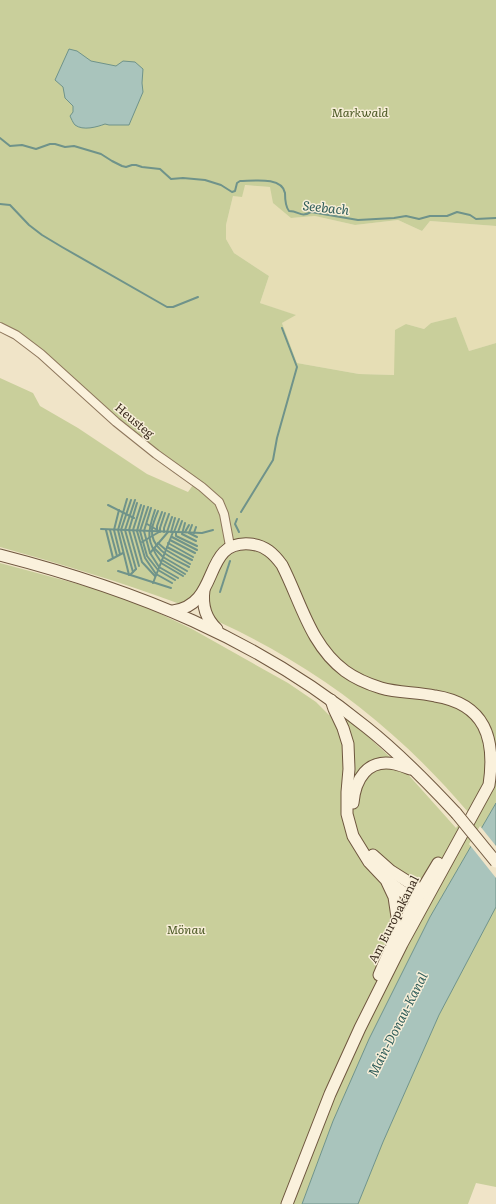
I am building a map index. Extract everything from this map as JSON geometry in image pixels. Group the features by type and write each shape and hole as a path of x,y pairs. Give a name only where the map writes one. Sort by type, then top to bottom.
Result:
{"main road":[{"name":"Am Europakanal","path":"230,546 245,544 258,545 275,555 286,573 315,639 332,660 346,671 363,681 381,688 435,696 450,700 469,709 480,718 485,724 491,737 494,751 489,785 464,830 392,944 364,1012 360,1028"},
{"path":"173,611 190,605 198,599 204,590 219,558 230,546"},
{"path":"0,555 95,582 173,611 220,632 280,666 331,700 367,727 415,771 456,813 496,862"},
{"path":"204,590 206,613 212,624 220,632"},
{"path":"331,700 348,744 349,769 347,814 353,836 368,862 386,880 402,891 423,896"},
{"path":"415,771 394,763 378,764 369,769 361,776 356,786 353,810 356,828 370,853 391,872 423,896"},
{"path":"386,880 394,897 397,917 392,944"},
{"name":"Am Europakanal","path":"287,1204 330,1094 423,896"}],"street":[{"name":"Heusteg","path":"0,327 16,335 41,354 116,422 156,454 202,487 219,502 224,514 230,546"}],"shaded area":[{"path":"244,185 270,187 291,218 315,216 355,225 398,220 422,231 430,221 496,226 496,343 469,351 456,318 431,323 424,329 406,324 394,375 359,374 297,363 282,323 295,315 260,303 269,276 234,253 226,239 226,225 233,196"}],"green space":[{"path":"0,0 496,0 496,226 430,221 422,231 398,220 355,225 315,216 291,218 273,203 270,187 245,185 242,197 233,196 226,225 226,239 234,253 269,276 260,303 296,315 282,323 297,363 359,374 394,375 395,330 406,324 424,329 431,323 456,317 469,351 496,343 496,803 430,917 369,1039 333,1121 302,1204 0,1204 0,563 89,587 144,606 192,629 288,683 316,702 329,715 342,716 363,732 405,771 456,828 468,812 428,768 362,709 338,691 289,659 254,639 219,622 212,616 207,595 223,559 237,551 249,549 264,553 277,564 306,632 320,654 331,665 325,642 317,630 287,563 281,554 265,543 244,538 235,539 227,543 221,548 211,564 198,594 180,604 136,588 0,547 0,378 33,393 40,406 78,428 147,474 188,492 193,485 51,363 0,327"},
{"path":"496,907 496,1187 476,1183 468,1204 358,1204 383,1142 439,1015"}],"water":[{"path":"69,49 77,51 91,61 116,66 123,61 135,62 143,69 143,92 129,125 105,124 82,128 74,124 70,116 73,112 73,106 65,98 63,87 55,80"},
{"name":"Main-Donau-Kanal","path":"496,803 496,907 439,1015 383,1142 358,1204 302,1204 333,1121 369,1039 430,917"}],"pier":[{"path":"480,826 496,846 496,878 469,844"}],"waterway":[{"name":"Seebach","path":"0,138 10,146 22,145 36,149 50,144 65,147 74,146 101,154 122,166 126,167 136,165 160,169 171,179 183,178 205,180 221,185 232,192 235,191 237,183 240,181 259,180 273,182 283,188 286,205 289,211 302,214 311,212 358,220 406,216 419,219 430,216 447,216 457,212 470,215 476,219 496,218"},
{"path":"0,204 10,205 29,225 42,235 167,307 173,307 198,297"},
{"path":"241,512 273,460 277,438 297,367 282,328"},
{"path":"127,499 118,530 129,575"},
{"path":"131,500 121,530 133,572"},
{"path":"135,500 125,530 136,569"},
{"path":"137,503 129,530 139,566"},
{"path":"108,505 134,518"},
{"path":"141,505 133,530 142,562 155,576"},
{"path":"144,506 137,531 145,558 156,574 172,583"},
{"path":"148,507 140,531 147,556 158,570 175,580"},
{"path":"151,508 144,531 150,553 159,567 178,578"},
{"path":"119,510 114,530 120,554"},
{"path":"155,510 150,525 149,537 156,555 161,562"},
{"path":"158,511 152,529 152,536 155,543 164,553 189,567"},
{"path":"157,530 162,512"},
{"path":"160,532 165,513"},
{"path":"164,532 169,514"},
{"path":"167,532 172,517"},
{"path":"171,532 175,518"},
{"path":"174,532 179,519"},
{"path":"237,519 235,524 239,532"},
{"path":"178,532 182,521"},
{"path":"185,523 182,534 196,541"},
{"path":"147,524 159,531"},
{"path":"185,532 189,525"},
{"path":"189,533 192,525"},
{"path":"194,533 196,527"},
{"path":"101,529 202,533 213,530"},
{"path":"106,530 113,558"},
{"path":"110,530 117,556"},
{"path":"142,542 159,532"},
{"path":"150,553 168,532"},
{"path":"153,583 173,532"},
{"path":"176,532 176,536 197,546"},
{"path":"189,533 197,537"},
{"path":"172,537 197,550"},
{"path":"170,540 195,553"},
{"path":"158,543 166,550 190,564"},
{"path":"168,543 193,557"},
{"path":"167,547 192,560"},
{"path":"154,548 163,557 187,571"},
{"path":"108,561 123,553"},
{"path":"162,560 185,574"},
{"path":"220,592 230,561"},
{"path":"161,563 183,576"},
{"path":"130,575 136,569"},
{"path":"118,571 171,588"}],"park label":[{"name":"Markwald","path":"360,112"},
{"name":"Mönau","path":"186,929"}]}
